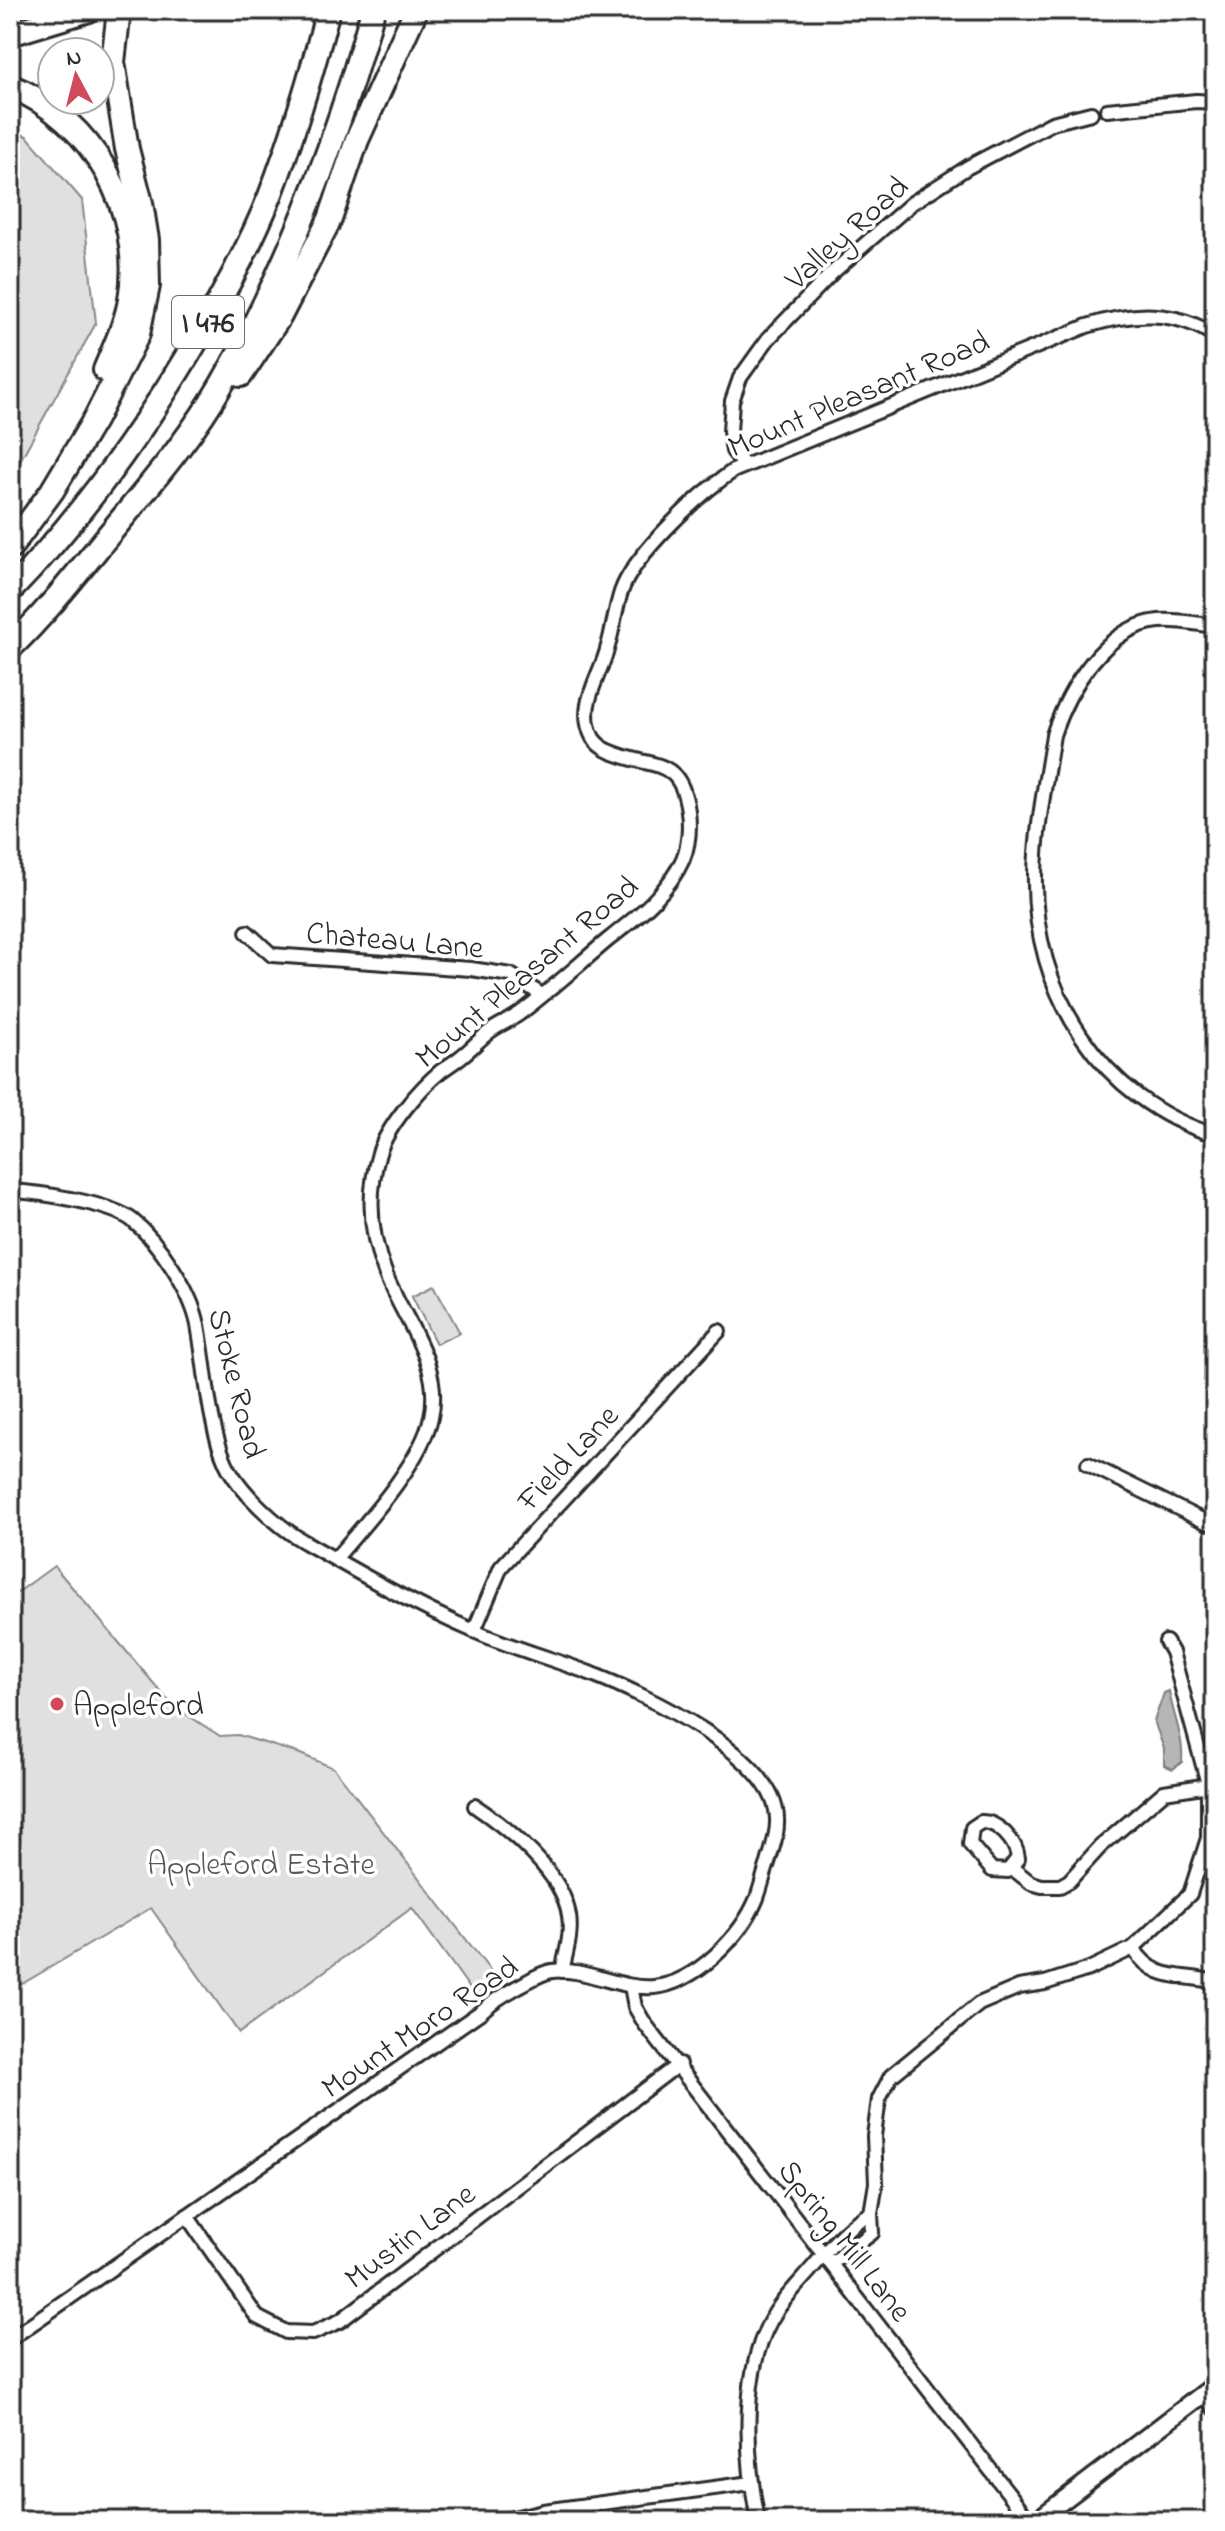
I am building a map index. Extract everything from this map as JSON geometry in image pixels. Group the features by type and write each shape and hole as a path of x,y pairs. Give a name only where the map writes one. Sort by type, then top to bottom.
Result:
{"highway":[{"path":"33,28 89,10"},
{"path":"10,34 110,10"},
{"path":"10,548 95,419 138,334 148,286 147,240 127,149 113,62 119,10"},
{"name":"I 476","path":"10,591 84,508 134,442 223,295 270,196 328,10"},
{"name":"I 476","path":"10,648 40,618 171,458 223,384 287,259 329,152 373,10"},
{"path":"171,458 235,383 280,316 330,219 357,140 416,13"},
{"path":"10,86 56,113 81,135 100,159 115,190 131,244 132,272 129,302 118,339 93,397 24,514 10,532"},
{"path":"10,101 57,130 77,149 104,189 115,215 125,267 118,339"}],"main road":[{"path":"1033,2521 1209,2389"}],"street":[{"path":"1107,110 1196,101 1215,102"},
{"name":"Valley Road","path":"744,465 733,451 730,431 732,401 740,378 768,339 832,273 912,203 968,167 1052,123 1091,113"},
{"name":"Mount Pleasant Road","path":"335,1559 411,1462 423,1441 432,1413 433,1394 424,1351 386,1275 374,1238 372,1186 380,1151 391,1127 438,1073 488,1033 517,1015 647,908 675,877 685,853 689,818 680,780 664,767 601,748 593,738 588,722 587,706 606,656 626,579 641,558 695,501 714,484 744,465 1087,326 1142,314 1187,322 1215,336"},
{"path":"1215,626 1160,620 1127,631 1106,648 1089,668 1060,713 1053,735 1035,875 1041,946 1047,970 1071,1021 1114,1075 1143,1101 1168,1117 1215,1135"},
{"name":"Chateau Lane","path":"247,932 272,955 471,969 511,975 542,995"},
{"name":"Stoke Road","path":"10,1191 72,1198 130,1218 165,1257 194,1309 213,1417 227,1466 238,1482 283,1529 335,1559"},
{"name":"Field Lane","path":"474,1631 501,1567 719,1331"},
{"path":"1088,1464 1215,1524"},
{"name":"Mount Moro Road","path":"10,2339 482,2011 494,1999 548,1972 562,1971 631,1986 670,1984 693,1973 720,1952 756,1901 774,1844 777,1819 774,1800 754,1771 729,1748 647,1698 593,1674 474,1631 335,1559"},
{"path":"828,2259 872,2233 871,2213 876,2183 874,2136 879,2099 891,2076 979,2004 1019,1987 1045,1983 1089,1969 1133,1948 1190,1894 1208,1838 1212,1784 1172,1652 1166,1642"},
{"path":"1012,1868 1031,1883 1060,1886 1164,1792 1212,1784"},
{"path":"475,1806 514,1836 561,1890 570,1919 562,1971"},
{"path":"992,1822 1016,1847 1018,1858 1012,1868 1002,1872 992,1870 973,1848 969,1838 976,1824 992,1822"},
{"path":"1133,1948 1148,1967 1211,1983"},
{"name":"Spring Mill Lane","path":"631,1986 635,2007 645,2024 1033,2521"},
{"name":"Mustin Lane","path":"187,2216 257,2317 286,2332 313,2333 340,2321 679,2064"},
{"path":"758,2521 751,2483 748,2432 750,2398 761,2343 776,2311 828,2259 849,2228 871,2213"},
{"path":"1209,2389 1215,2409"},
{"path":"501,2521 543,2511 751,2483"}],"green space":[{"path":"10,130 27,136 82,200 96,323 10,479"},
{"path":"434,1285 460,1333 436,1344 412,1296"},
{"name":"Appleford Estate","path":"54,1566 172,1705 220,1736 238,1735 298,1753 334,1768 499,1982 476,1997 412,1908 239,2033 151,1908 10,1991 10,1598"}],"shaded area":[{"path":"1169,1691 1182,1753 1182,1762 1173,1769 1164,1765 1164,1749 1154,1721 1164,1693"}],"place":[{"name":"Appleford","path":"57,1704"}]}
